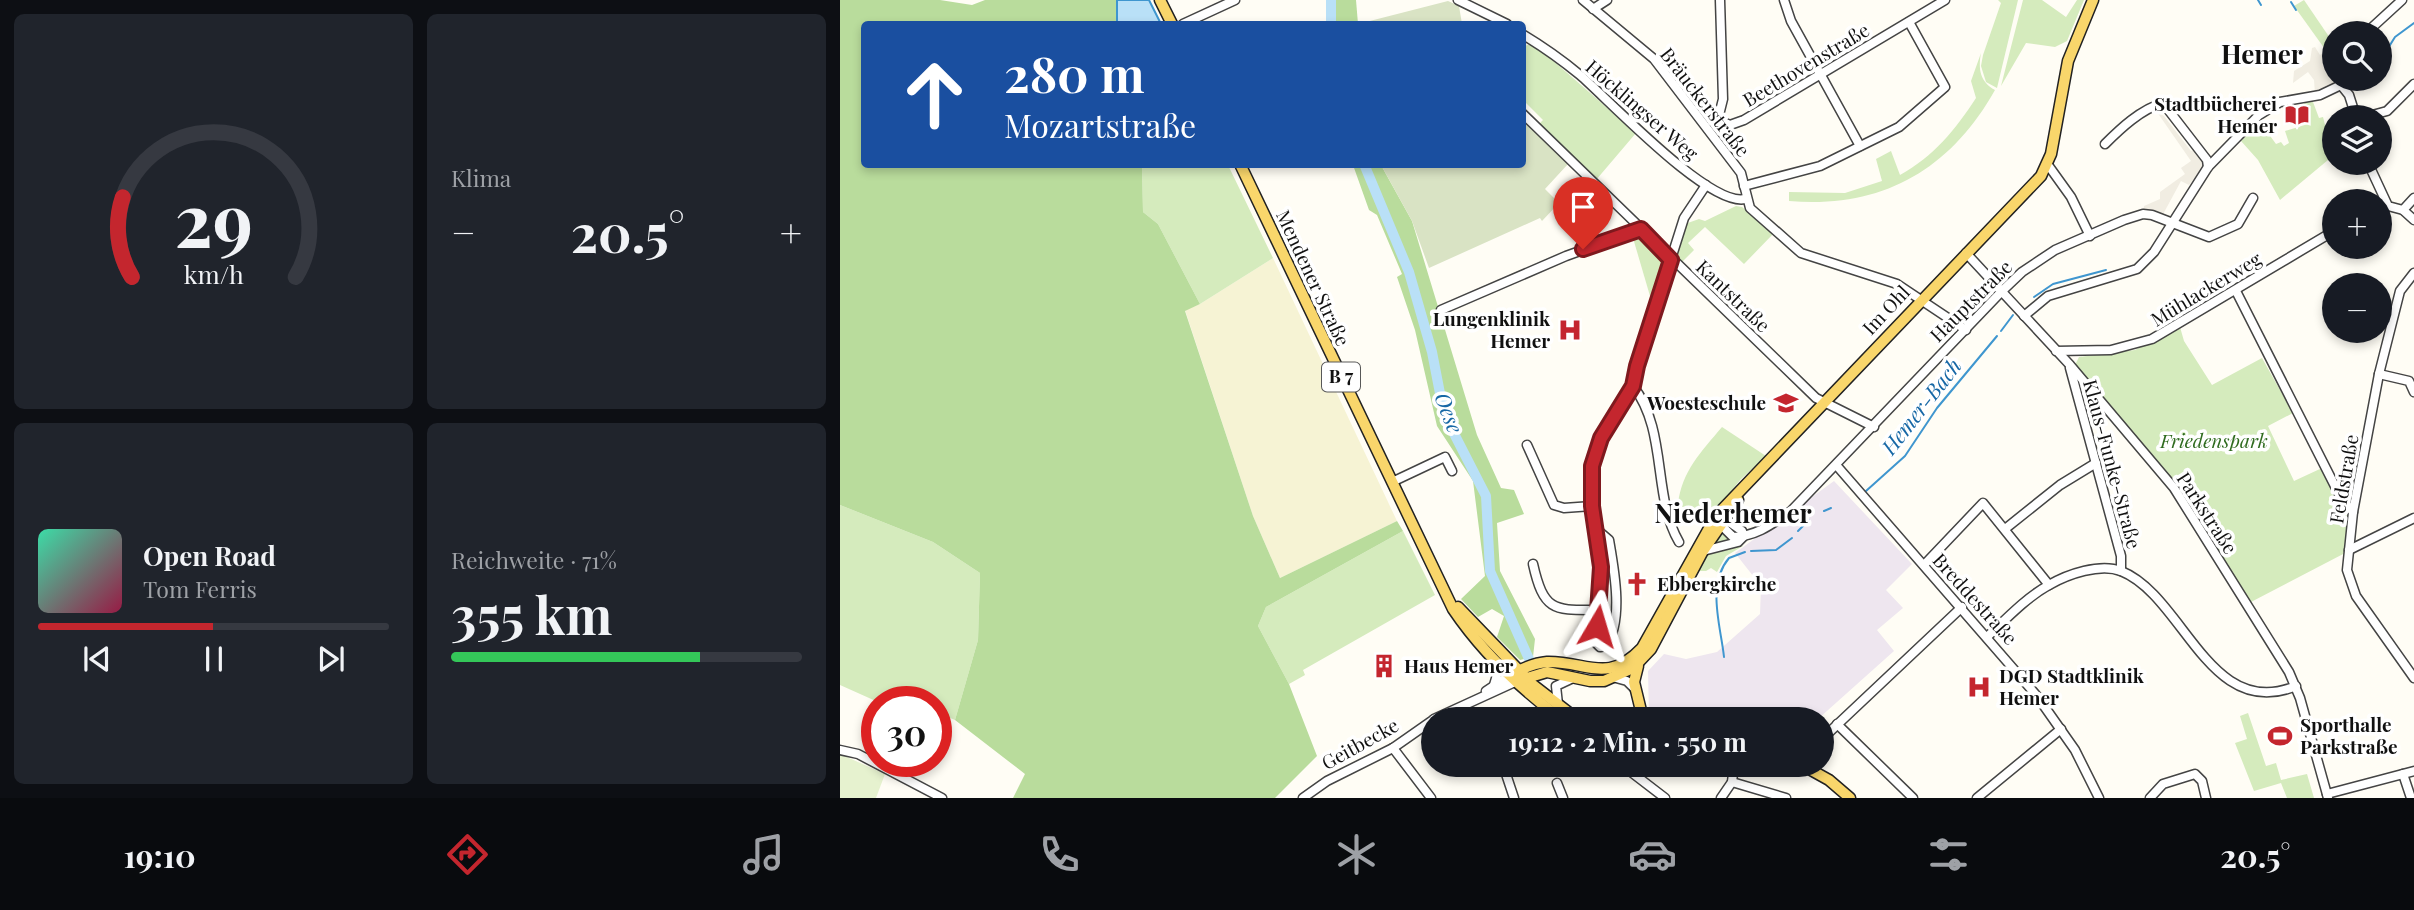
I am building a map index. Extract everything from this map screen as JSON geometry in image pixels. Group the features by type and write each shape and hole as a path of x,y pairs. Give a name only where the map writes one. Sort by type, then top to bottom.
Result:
{"main road":[{"path":"1160,0 1170,21"},
{"path":"2048,165 2068,61 2093,0"},
{"name":"Im Ohl","path":"1721,519 1750,481 1921,298 2024,195 2048,165"},
{"name":"Mendener Straße","path":"1242,168 1392,482 1465,627 1491,656 1518,676"},
{"path":"1518,676 1548,662 1597,670 1615,667 1634,657 1661,623 1721,519"},
{"path":"1640,707 1634,675 1721,519"},
{"name":"B 7","path":"1445,590 1518,676 1553,707"},
{"path":"1518,676 1547,672 1597,681 1616,678 1640,662"},
{"path":"1824,777 1850,798"}],"street":[{"path":"1190,21 1235,0"},
{"path":"1458,0 1501,21"},
{"name":"Bräuckerstraße","path":"1583,0 1654,59 1741,173 1745,199"},
{"path":"1593,9 1607,0"},
{"path":"1707,126 1716,119 1723,99 1720,0"},
{"path":"1784,0 1791,21 1860,146"},
{"name":"Beethovenstraße","path":"1716,119 1730,125 1744,120 1945,0"},
{"path":"2379,21 2402,0"},
{"path":"1744,186 1820,166 1899,127 1945,87 1909,22"},
{"name":"Höcklingser Weg","path":"1526,37 1578,74 1640,132 1706,185 1734,200 1745,199"},
{"path":"2392,106 2414,84"},
{"path":"2024,316 2048,296 2137,270 2154,252 2208,167 2266,110 2280,102 2319,95 2326,91"},
{"path":"2105,145 2120,129 2154,105 2163,103 2207,160 2208,167"},
{"name":"Kantstraße","path":"1526,117 1671,260 1824,404 1874,427"},
{"path":"2048,165 2071,197 2090,236"},
{"path":"1595,528 1609,540 1615,603 1610,640 1606,646 1596,644 1601,567 1595,528 1592,506 1591,475 1595,453 1601,438 1633,386 1684,218 1706,185"},
{"name":"Hauptstraße","path":"1703,551 1738,542 1744,536 1768,527 1791,511 2002,292 2035,263 2055,250 2143,214 2174,221 2206,236 2213,236 2238,224 2244,209 2253,198"},
{"path":"2403,210 2414,198"},
{"path":"1745,199 1750,208 1801,253 1884,278 1921,298 1966,330"},
{"path":"2392,208 2403,210 2414,220"},
{"path":"1441,310 1566,256 1641,229"},
{"name":"Mühlackerweg","path":"2056,351 2118,349 2152,339 2322,238"},
{"name":"Parkstraße","path":"1966,253 2067,363 2174,488 2272,642 2296,687 2327,796"},
{"name":"Feldstraße","path":"2413,276 2400,291 2379,374 2353,512 2347,570 2352,589 2414,678"},
{"path":"2236,291 2341,498 2353,512"},
{"name":"Mühlackerweg","path":"2067,363 2085,351"},
{"name":"Klaus-Funke-Straße","path":"2067,363 2121,556 2121,571"},
{"path":"2379,374 2409,381 2414,392"},
{"path":"1633,386 1651,423 1668,509 1679,542"},
{"path":"1527,445 1554,505 1564,508 1592,506"},
{"path":"1392,482 1445,457 1452,471"},
{"path":"2005,529 2060,485 2096,463"},
{"name":"Breddestraße","path":"1837,466 1988,636 2061,729 2099,798"},
{"path":"1924,565 1983,503 2049,585"},
{"path":"2350,550 2414,518"},
{"path":"1721,519 1733,537 1744,536"},
{"path":"1533,564 1536,579 1555,608 1565,611 1599,610"},
{"path":"1988,636 2049,585 2085,572 2121,571 2145,588 2217,670 2233,684 2269,692 2296,687"},
{"path":"1834,727 1962,607"},
{"path":"1491,656 1497,675 1494,685"},
{"name":"Geitbecke","path":"1481,695 1494,685 1518,676"},
{"name":"Geitbecke","path":"1458,707 1518,676"},
{"path":"1616,678 1627,681 1635,690"},
{"path":"1559,707 1556,686 1564,679 1577,679"},
{"path":"1838,723 1913,798"},
{"name":"Geitbecke","path":"1303,798 1327,781 1394,748 1421,728"},
{"path":"1977,798 2061,729"},
{"path":"1394,748 1431,798"},
{"path":"840,750 858,754 942,798"},
{"path":"2327,796 2414,771"},
{"path":"2150,798 2163,784 2194,774 2198,776 2206,798"},
{"path":"2403,774 2412,798"},
{"path":"1507,777 1514,798"},
{"path":"1638,777 1665,798"},
{"path":"1721,798 1733,777"},
{"path":"1732,782 1786,798"},
{"path":"1557,783 1563,798"}],"shaded area":[{"path":"2315,47 2320,55 2322,54 2322,91 2315,94 2314,80 2308,72 2293,83 2294,71 2310,61 2312,48"},
{"path":"2157,112 2164,116 2203,162 2203,168 2189,185 2181,181 2161,218 2143,214 2144,206 2160,199 2160,192 2185,174 2181,168 2191,161"},
{"path":"1273,258 1397,521 1280,578 1253,516 1185,310 1200,304"},
{"path":"1834,481 1912,564 1886,590 1903,608 1877,630 1894,651 1831,707 1649,707 1648,671 1664,654 1686,659 1717,652 1760,614 1761,586 1735,553"}],"green space":[{"path":"840,0 940,0 972,5 985,0 1117,0 1117,21 861,21 861,168 1142,168 1143,212 1158,224 1200,304 1185,311 1253,516 1280,578 1397,521 1403,531 1266,607 1258,626 1289,684 1317,756 1275,798 1013,798 1025,774 955,720 978,640 980,573 933,542 840,505"},
{"path":"1329,0 1356,0 1358,21 1329,21"},
{"path":"1998,0 2018,0 1997,88 1986,82 1981,66 2001,3"},
{"path":"2023,0 2042,0 2066,17 2077,0 2084,0 2067,41 2055,47 2026,43 2001,86"},
{"path":"2304,0 2322,26 2322,45 2294,6"},
{"path":"1448,1 1459,6 1462,21 1370,21"},
{"path":"1534,44 1636,133 1596,180 1539,124 1543,120 1526,103 1526,45"},
{"path":"1981,53 1981,74 1986,83 1995,90 1957,142 1935,162 1910,178 1883,190 1854,198 1823,202 1789,201 1789,192 1845,193 1882,181 1876,159 1891,151 1900,175 1923,160 1952,131 1976,98 1971,81"},
{"path":"2302,102 2313,102 2319,118 2322,117 2322,165 2280,200 2258,160 2241,141 2260,122 2276,144 2281,142 2284,146 2289,143 2285,131 2308,124 2307,109"},
{"path":"1526,124 1568,164 1545,189 1559,203 1542,221 1540,218 1429,268 1412,221 1383,168 1526,168"},
{"path":"1142,168 1229,168 1273,258 1200,304 1158,224 1143,212"},
{"path":"1354,168 1383,168 1412,221 1477,435 1501,488 1514,490 1524,514 1497,523 1500,571 1535,639 1533,657 1520,660 1497,637 1504,616 1492,609 1478,617 1461,599 1485,576 1473,481 1437,426 1415,330 1397,277 1402,274 1377,215 1369,210"},
{"path":"1736,206 1742,207 1774,233 1744,264 1705,227 1688,243 1694,250 1680,264 1673,259 1685,224 1699,219 1705,221"},
{"path":"1639,235 1665,260 1654,298 1650,296 1633,238"},
{"name":"Friedenspark","path":"2180,327 2184,341 2212,385 2262,358 2293,413 2268,426 2294,481 2322,468 2349,520 2347,552 2251,602 2175,482 2074,367 2079,357 2135,350"},
{"path":"1722,427 1766,456 1741,479 1706,522 1678,504 1680,492 1688,472"},
{"path":"840,505 933,542 980,573 978,640 955,720 952,719 952,686 861,686 861,694 840,685"},
{"path":"1719,529 1743,546 1726,556 1717,572 1711,568 1696,571"},
{"path":"1403,531 1435,595 1303,670 1305,675 1289,684 1258,626 1266,607"},
{"path":"2248,713 2266,766 2276,763 2281,780 2307,774 2314,798 2287,798 2281,783 2254,791 2235,743 2247,739 2240,716"},
{"path":"840,754 861,763 861,777 884,777 876,798 840,798"}],"water":[{"path":"1117,0 1149,0 1160,21 1117,21"}],"waterway":[{"name":"Oese","path":"1331,0 1331,21"},
{"path":"2258,0 2261,5"},
{"path":"2291,2 2296,10"},
{"name":"Hemer-Bach","path":"2392,42 2414,23"},
{"name":"Oese","path":"1366,168 1409,272 1432,352 1444,414 1486,496 1490,571 1529,659"},
{"name":"Hemer-Bach","path":"2034,297 2053,284 2106,270"},
{"name":"Hemer-Bach","path":"2001,331 2013,315"},
{"name":"Hemer-Bach","path":"1866,491 1905,456 1937,408 1997,336"},
{"name":"Hemer-Bach","path":"1824,511 1831,508"},
{"name":"Hemer-Bach","path":"1798,531 1809,520"},
{"name":"Hemer-Bach","path":"1751,551 1776,550 1792,538"},
{"name":"Hemer-Bach","path":"1724,657 1717,606 1718,581 1729,558 1745,552"}],"place":[{"name":"Stadtbücherei Hemer","path":"2297,115"},
{"name":"Lungenklinik Hemer","path":"1570,330"},
{"name":"Woesteschule","path":"1786,403"},
{"name":"Ebbergkirche","path":"1637,584"},
{"name":"Haus Hemer","path":"1384,666"},
{"name":"DGD Stadtklinik Hemer","path":"1979,687"},
{"name":"Sporthalle Parkstraße","path":"2280,736"}],"district":[{"name":"Hemer","path":"2262,55"},
{"name":"Niederhemer","path":"1733,514"}],"route":[{"path":"1583,249 1641,229 1671,260 1637,366 1632,390 1601,438 1592,466 1592,506 1601,567 1597,626"}]}
